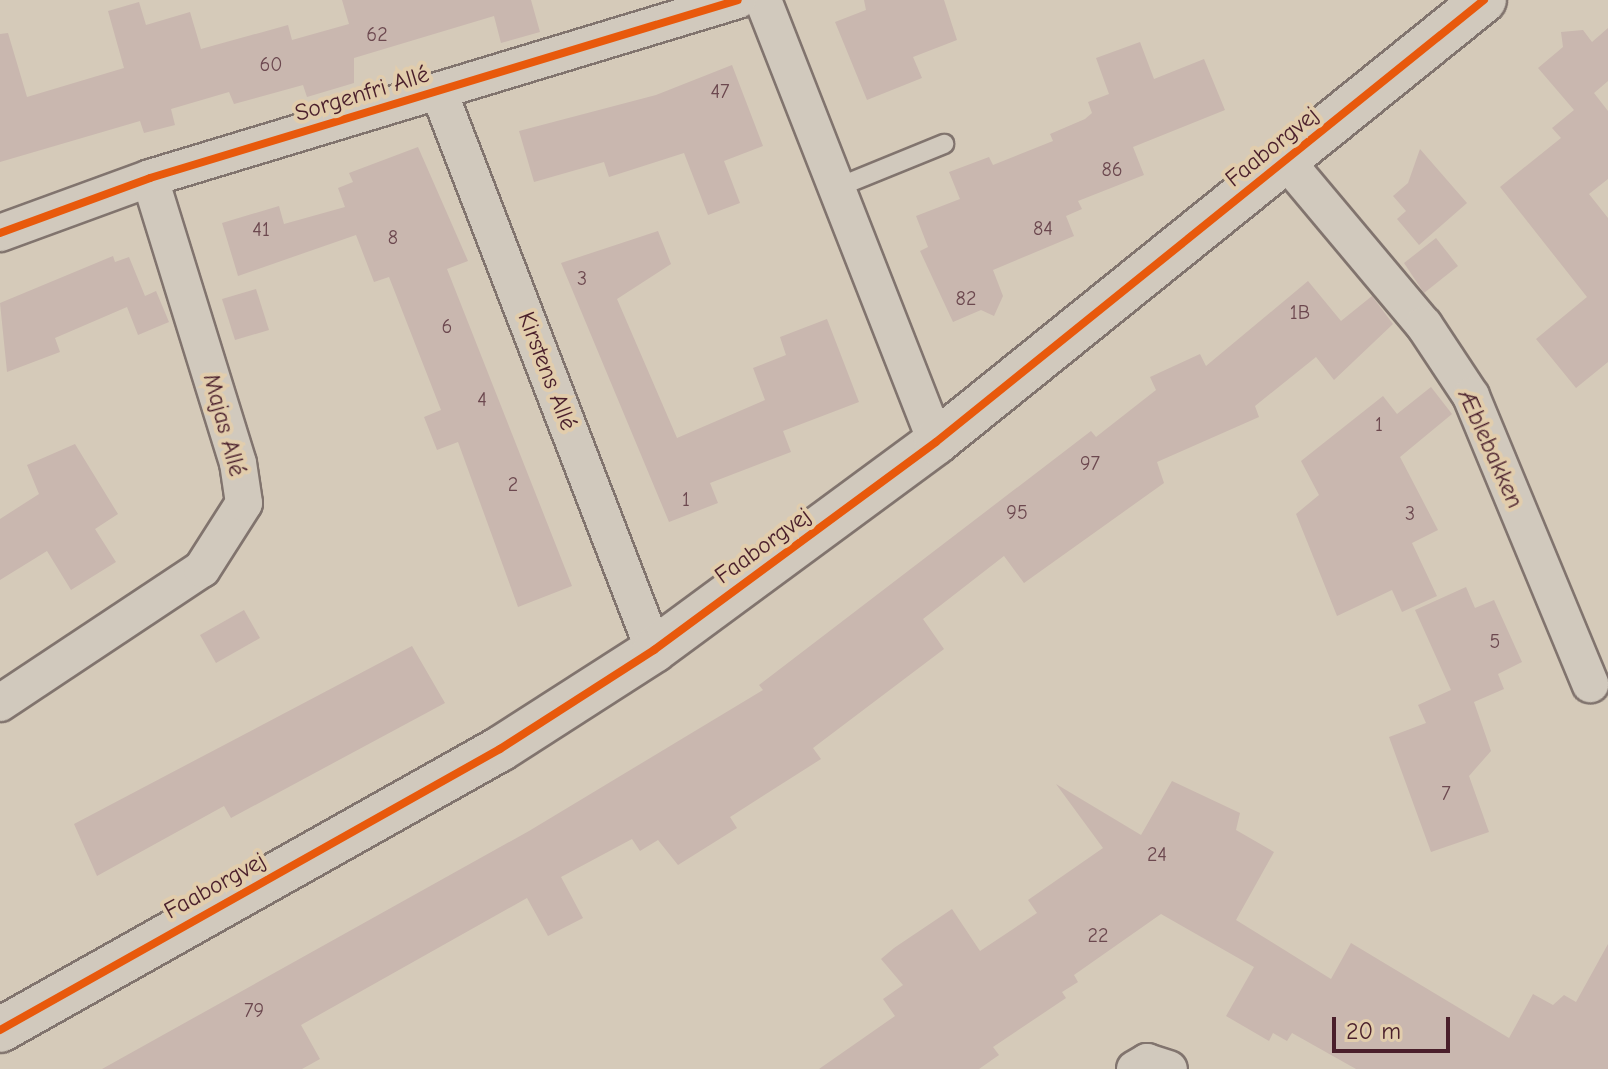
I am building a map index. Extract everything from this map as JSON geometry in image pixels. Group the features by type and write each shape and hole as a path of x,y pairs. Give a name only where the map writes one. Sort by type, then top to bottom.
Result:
{"main road":[{"name":"Faaborgvej","path":"0,1030 500,749 654,650 936,442 1287,162 1484,0"}],"street":[{"name":"Sorgenfri Allé","path":"0,233 150,178 738,0"},
{"path":"763,0 936,442"},
{"name":"Kirstens Allé","path":"439,92 654,650"},
{"name":"Æblebakken","path":"1287,162 1424,325 1471,396 1590,684"},
{"name":"Majas Allé","path":"0,703 202,569 244,503 238,463 150,178"},
{"path":"1135,1069 1147,1062 1169,1069"}],"lane":[{"path":"836,188 944,144"}],"building":[{"path":"342,0 531,0 540,32 501,43 494,16 354,58 354,83 307,97 303,85 234,104 229,92 171,109 175,125 144,133 140,121 0,162 0,34 8,33 27,97 124,68 108,11 139,2 146,25 190,12 201,49 288,25 292,40 349,24"},
{"path":"864,0 944,0 957,40 913,57 922,78 867,100 835,22 866,10"},
{"path":"1608,28 1608,81 1594,93 1608,111 1608,179 1589,194 1608,218 1608,362 1576,388 1536,339 1587,297 1500,187 1561,138 1552,128 1574,110 1538,68 1563,47 1561,32 1583,30 1592,42"},
{"path":"1140,42 1154,79 1204,59 1225,110 1133,147 1144,175 1078,201 1082,209 1066,216 1074,236 993,270 1003,296 994,316 981,310 953,322 920,251 928,247 916,216 960,199 949,172 989,157 993,165 1053,141 1050,134 1085,119 1092,113 1088,102 1109,94 1096,58"},
{"path":"732,65 763,146 724,161 740,203 708,215 684,153 609,177 604,162 534,182 519,131 656,95"},
{"path":"418,147 468,261 447,269 572,586 518,607 458,442 437,450 424,417 441,410 389,277 374,282 356,235 238,276 222,223 279,206 284,224 345,207 338,188 353,182 349,173"},
{"path":"1420,149 1467,203 1419,245 1397,219 1406,211 1393,196 1408,183"},
{"path":"658,231 671,264 617,299 677,438 765,400 753,368 786,355 780,337 827,319 859,402 783,431 791,452 710,483 718,503 669,522 561,263"},
{"path":"1436,238 1458,266 1424,293 1404,263"},
{"path":"113,256 115,262 129,257 145,296 156,291 169,322 138,335 127,307 55,338 60,352 7,372 0,303"},
{"path":"1308,281 1341,321 1372,296 1393,324 1334,380 1316,357 1255,406 1259,417 1157,462 1164,483 1024,583 1004,556 923,619 944,649 813,748 821,759 730,817 737,828 678,865 658,840 640,851 632,839 561,877 583,918 548,936 527,898 301,1025 320,1059 302,1069 102,1069 529,831 763,690 759,685 1091,431 1096,437 1156,390 1150,377 1200,354 1206,366"},
{"path":"256,289 269,330 235,340 222,299"},
{"path":"1431,387 1452,414 1400,457 1438,530 1412,543 1437,596 1402,612 1392,590 1337,616 1296,514 1319,495 1301,461 1383,396 1397,414"},
{"path":"75,444 118,514 95,529 116,562 71,590 47,551 0,580 0,519 39,494 27,465"},
{"path":"1466,587 1475,608 1494,600 1522,662 1498,674 1504,689 1474,702 1491,751 1469,776 1489,832 1431,852 1389,737 1426,723 1418,705 1451,690 1415,610"},
{"path":"244,610 260,638 216,663 200,635"},
{"path":"412,646 445,703 231,818 224,806 97,876 74,824"},
{"path":"1172,781 1240,813 1236,830 1274,852 1236,920 1331,979 1351,943 1509,1038 1533,994 1553,1005 1564,995 1576,1002 1608,944 1608,1069 1356,1069 1292,1033 1287,1041 1273,1033 1269,1041 1226,1016 1254,967 1161,914 1074,975 1078,982 1062,992 1066,998 993,1047 999,1055 979,1069 819,1069 895,1016 883,999 903,985 881,959 894,948 952,909 980,951 1037,913 1028,900 1103,848 1056,784 1141,835"}],"cycle path":[{"path":"0,233 150,178 738,0"},
{"path":"0,1030 500,749 654,650 936,442 1484,0"}]}
